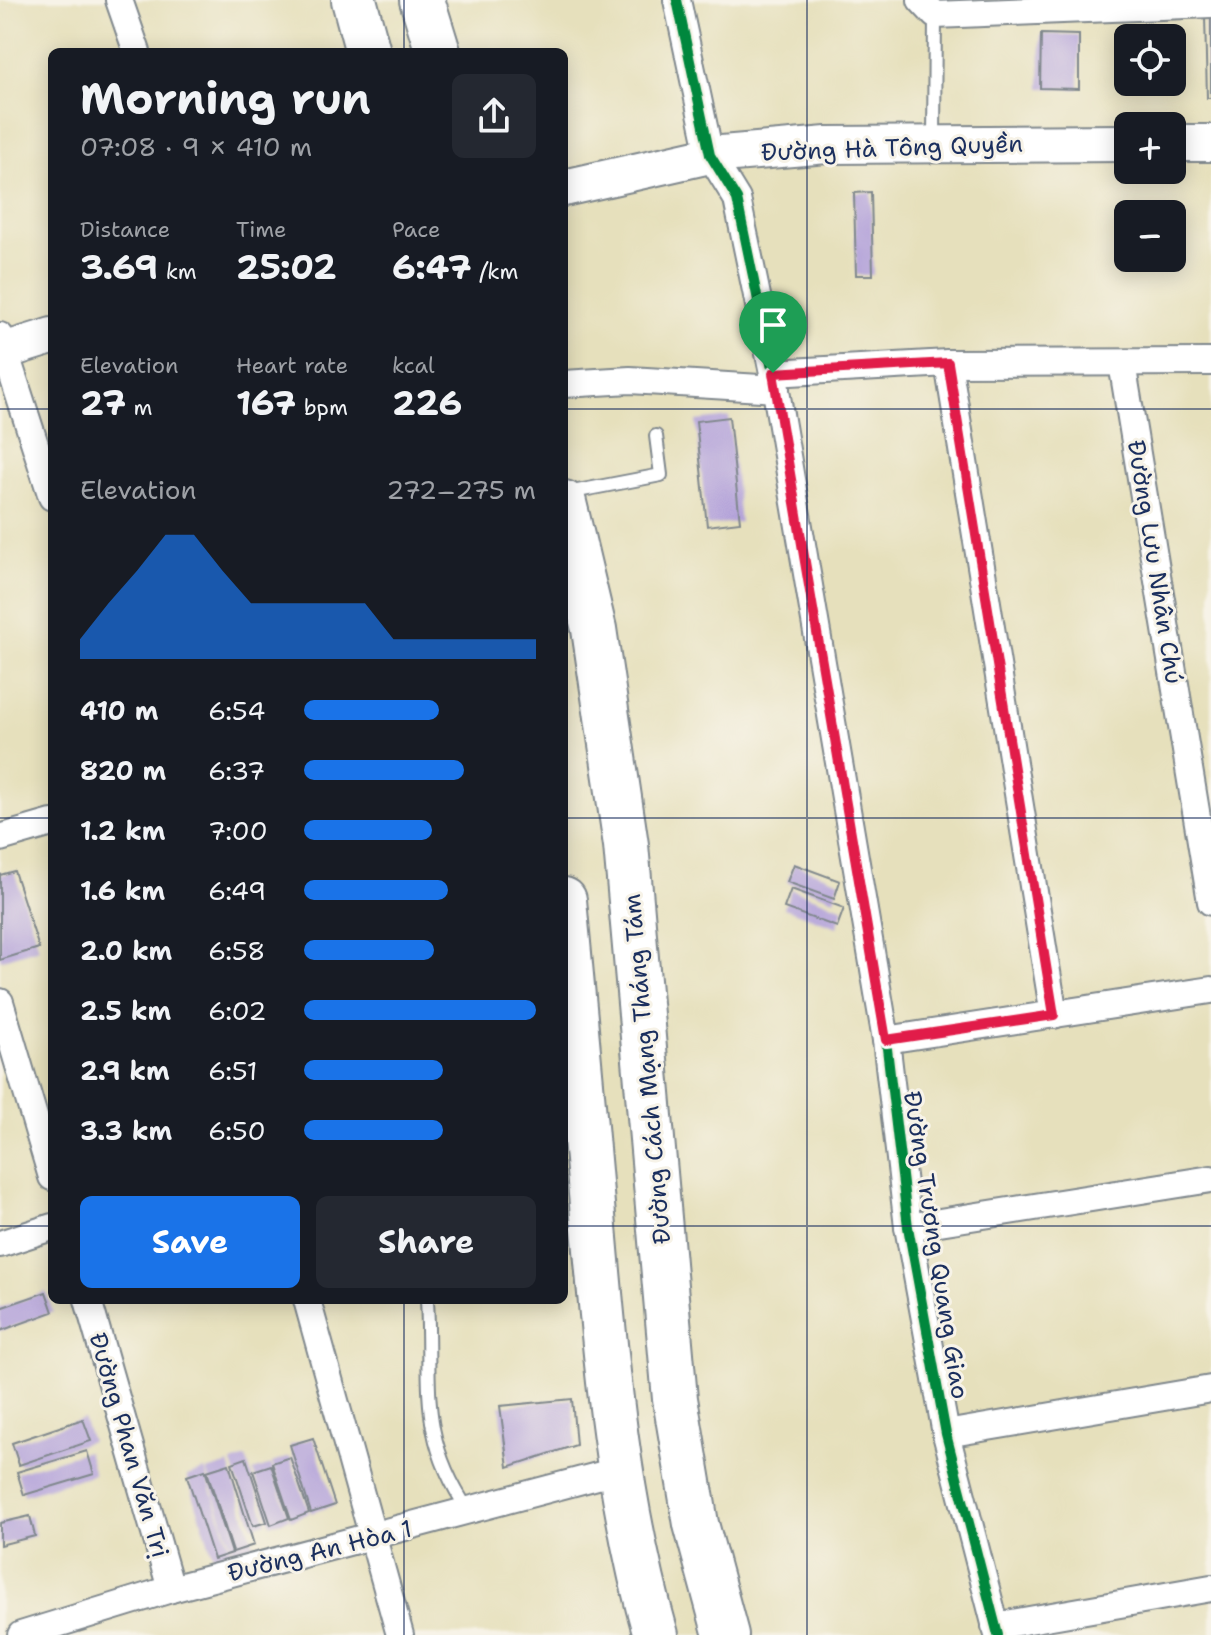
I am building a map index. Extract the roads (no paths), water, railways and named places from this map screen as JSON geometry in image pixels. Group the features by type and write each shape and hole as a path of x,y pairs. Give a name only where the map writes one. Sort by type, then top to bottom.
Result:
{"highway":[{"path":"354,0 367,48"},
{"path":"422,0 437,48"},
{"name":"Đường Cách Mạng Tháng Tám","path":"568,520 594,629 626,845 675,1399 696,1524 726,1635"},
{"path":"568,945 603,1334 620,1470 627,1521 656,1635"}],"street":[{"path":"119,0 136,48"},
{"name":"Đường Trương Quang Giao","path":"677,0 710,155 737,199 774,381 886,1040 908,1227 946,1434 996,1630"},
{"path":"931,5 1211,4"},
{"name":"Đường Hà Tông Quyền","path":"568,187 710,155 827,145 1114,143"},
{"path":"1186,143 1211,143"},
{"path":"48,337 2,346 48,485"},
{"path":"568,384 630,380 774,381 948,363 1211,362"},
{"path":"948,363 1054,1015"},
{"name":"Đường Lưu Nhân Chú","path":"1122,363 1211,902"},
{"path":"0,838 48,824"},
{"path":"886,1040 1211,990"},
{"path":"0,1002 48,1164"},
{"path":"908,1227 1211,1179"},
{"path":"0,1244 48,1228"},
{"name":"Đường Phan Văn Trị","path":"89,1304 171,1589"},
{"path":"308,1304 400,1635"},
{"path":"946,1434 1211,1389"},
{"name":"Đường An Hòa 1","path":"21,1635 171,1589 375,1538 620,1470"},
{"path":"996,1630 1211,1588"}],"lane":[{"path":"931,5 934,144"},
{"path":"568,493 661,475 656,436"},
{"path":"427,1304 427,1391 439,1459 470,1512"}]}
